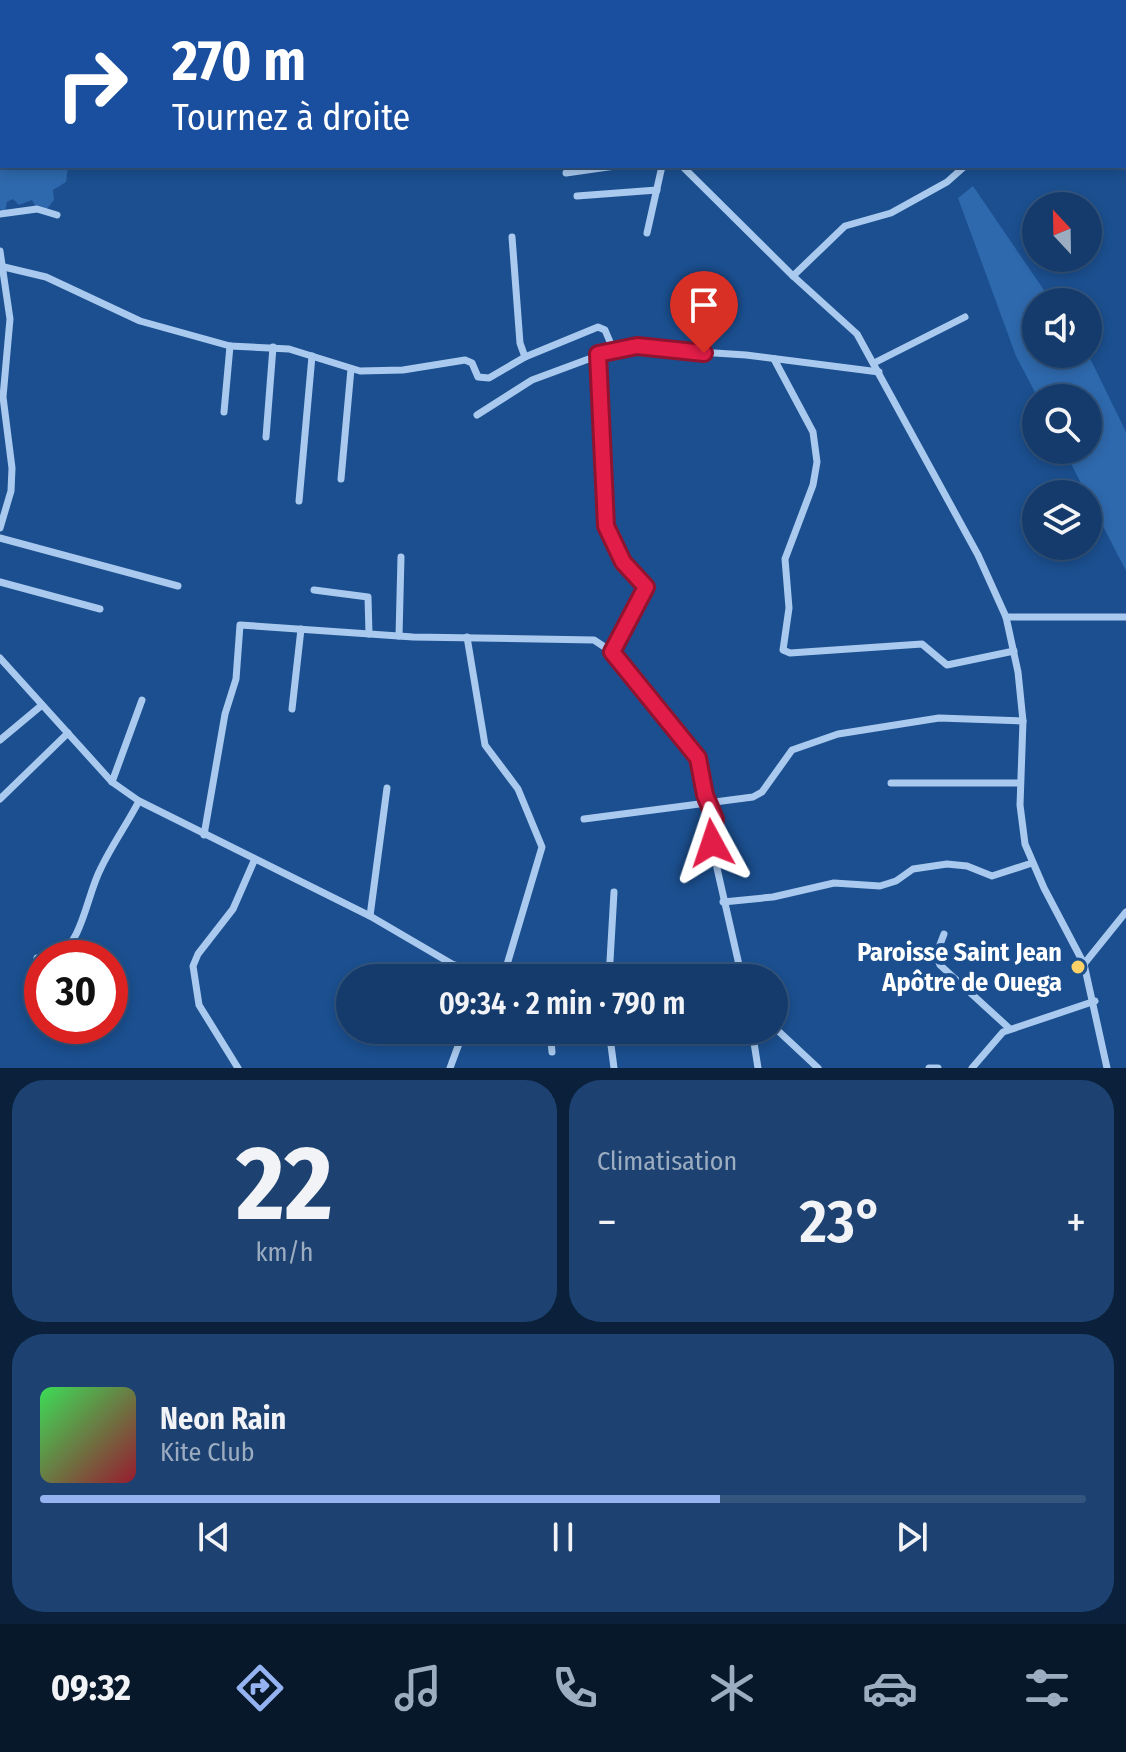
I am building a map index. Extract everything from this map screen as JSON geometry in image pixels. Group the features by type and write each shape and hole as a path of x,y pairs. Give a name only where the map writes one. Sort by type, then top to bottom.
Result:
{"street":[{"path":"566,173 601,168"},
{"path":"647,233 662,168"},
{"path":"684,168 793,276 849,325 874,363 964,526 1006,617 1014,651 1023,721 1019,783 1021,823 1032,863 1084,964 1095,1001 1107,1068"},
{"path":"793,276 845,226 891,213 947,182 963,168"},
{"path":"577,196 657,190"},
{"path":"0,214 37,209 57,215"},
{"path":"512,237 520,343 525,357"},
{"path":"0,251 10,319 3,397 12,468 11,491 0,528"},
{"path":"4,267 46,277 140,321 230,346 273,347 351,369 403,370 465,360 472,363 483,379 525,357 598,327 605,330 613,349"},
{"path":"874,363 965,317"},
{"path":"224,412 230,346"},
{"path":"477,415 532,380 613,349 637,346 879,372"},
{"path":"266,437 273,347"},
{"path":"598,354 606,526 623,562 646,587 612,652"},
{"path":"299,501 312,356"},
{"path":"774,359 813,432 817,462 813,485 785,559 789,608 783,650 790,653 922,644 947,665 1014,651"},
{"path":"341,479 351,369"},
{"path":"0,538 178,586"},
{"path":"399,636 401,557"},
{"path":"0,582 100,609"},
{"path":"314,590 368,597 369,634"},
{"path":"1006,617 1126,617"},
{"path":"204,835 225,714 236,679 237,630 245,624 399,636 586,638 612,652 692,748 715,819 712,843 738,964"},
{"path":"292,709 301,629"},
{"path":"467,637 485,745 518,789 542,847 507,964"},
{"path":"0,658 112,782 139,801 254,861 370,916 452,964"},
{"path":"112,782 142,700"},
{"path":"0,740 42,705"},
{"path":"584,819 753,797 762,792 792,750 838,734 939,718 1023,721"},
{"path":"0,799 68,733"},
{"path":"891,783 1019,783"},
{"path":"370,916 387,788"},
{"path":"71,940 103,863 139,801"},
{"path":"238,1068 203,1014 193,982 193,966 198,954 233,909 254,861"},
{"path":"723,902 773,897 834,883 880,886 918,867 957,863 992,876 1032,863"},
{"path":"610,964 614,892"},
{"path":"1084,964 1126,912"},
{"path":"944,934 936,955 940,965 1010,1029"},
{"path":"972,1068 997,1037 1010,1029 1095,1001"},
{"path":"788,1040 818,1068"},
{"path":"450,1068 459,1044"},
{"path":"551,1044 552,1052"},
{"path":"611,1044 614,1068"},
{"path":"754,1044 758,1068"},
{"path":"929,1068 938,1068"}],"shaded area":[{"path":"0,168 68,168 66,182 53,190 54,200 47,209 37,209 32,200 19,205 13,199 7,202 5,211 0,209"},
{"path":"973,186 1022,258 1022,272 1032,272 1042,288 1022,288 1022,367 1016,356 958,198"},
{"path":"1022,368 1095,368 1126,432 1126,571 1102,524 1102,480 1079,480 1071,464 1102,464 1102,384 1031,384"}],"place":[{"name":"Paroisse Saint Jean Apôtre de Ouega","path":"1078,967"}],"route":[{"path":"704,353 637,346 598,354 603,392 600,437 607,488 606,526 623,562 646,587 612,652 698,758 705,795 715,819 712,843"}]}
